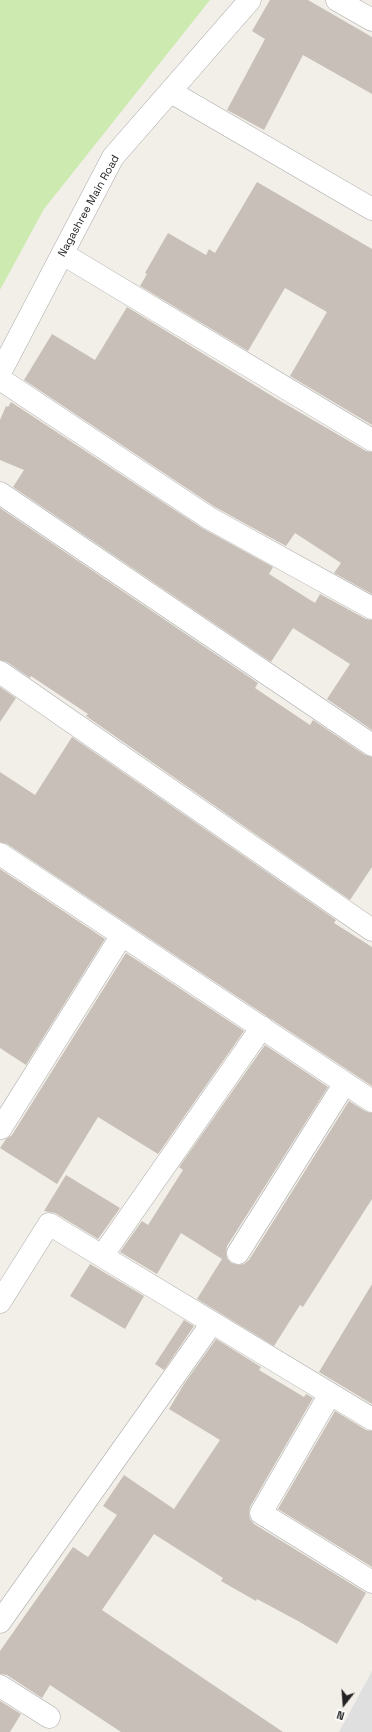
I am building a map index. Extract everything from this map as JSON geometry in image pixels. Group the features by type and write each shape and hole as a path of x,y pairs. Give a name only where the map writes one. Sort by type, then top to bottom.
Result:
{"street":[{"name":"Nagashree Main Road","path":"0,373 113,157 250,0"},
{"path":"337,0 372,20"},
{"path":"171,92 372,209"},
{"path":"62,254 372,440"},
{"path":"0,379 209,518 372,608"},
{"path":"0,493 372,745"},
{"path":"0,672 372,930"},
{"path":"0,854 372,1101"},
{"path":"1,1128 122,935"},
{"path":"102,1256 262,1027"},
{"path":"238,1253 345,1083"},
{"path":"0,1302 49,1224 372,1419"},
{"path":"0,1622 212,1323"},
{"path":"330,1394 262,1513 372,1582"},
{"path":"0,1686 49,1717"}],"shaded area":[{"path":"372,1671 372,1732 339,1732"}],"green space":[{"path":"0,0 210,0 44,209 0,290"}],"building":[{"path":"270,0 308,0 372,37 372,94 303,55 264,130 227,110 265,39 252,31"},
{"path":"257,182 372,249 372,425 290,376 327,312 285,288 248,351 140,286 147,274 145,273 168,233 206,255 209,249 215,253"},
{"path":"127,307 277,399 366,451 372,452 372,594 334,573 341,563 295,533 286,546 215,507 24,380 52,334 95,360"},
{"path":"11,402 202,528 273,567 269,574 315,603 320,594 366,619 372,620 372,730 327,699 350,664 293,628 271,662 13,487 24,470 0,460 0,420 6,406 8,407"},
{"path":"0,508 258,683 255,688 310,725 313,720 365,755 372,757 372,867 350,900 86,716 88,714 31,676 30,678 7,662 0,660"},
{"path":"0,687 16,698 0,722"},
{"path":"72,737 336,920 334,923 372,947 372,1086 7,844 0,842 0,772 35,795"},
{"path":"0,869 105,939 26,1065 0,1048"},
{"path":"126,953 244,1031 158,1154 98,1117 57,1184 0,1148 6,1139 12,1135"},
{"path":"265,1045 328,1087 227,1246 227,1258 231,1263 238,1265 244,1264 249,1260 349,1101 365,1111 372,1113 372,1199 303,1307 300,1305 274,1346 197,1299 222,1259 181,1233 157,1274 120,1252 142,1221 148,1225 183,1170 179,1167"},
{"path":"66,1175 120,1208 98,1239 55,1213 44,1211"},
{"path":"90,1264 144,1296 125,1329 70,1296"},
{"path":"372,1284 372,1404 319,1372"},
{"path":"184,1320 194,1326 164,1370 155,1364"},
{"path":"216,1339 261,1367 259,1370 304,1397 306,1394 313,1398 250,1507 250,1519 254,1524 366,1593 337,1644 298,1621 257,1599 256,1601 221,1581 223,1578 154,1534 102,1610 283,1732 121,1732 50,1685 42,1698 7,1675 0,1674 0,1651 73,1547 88,1557 117,1515 103,1506 124,1475 174,1509 220,1440 169,1409 184,1384"},
{"path":"335,1411 366,1430 372,1431 372,1567 278,1509"},
{"path":"0,1701 21,1714 10,1732 0,1732"}]}
